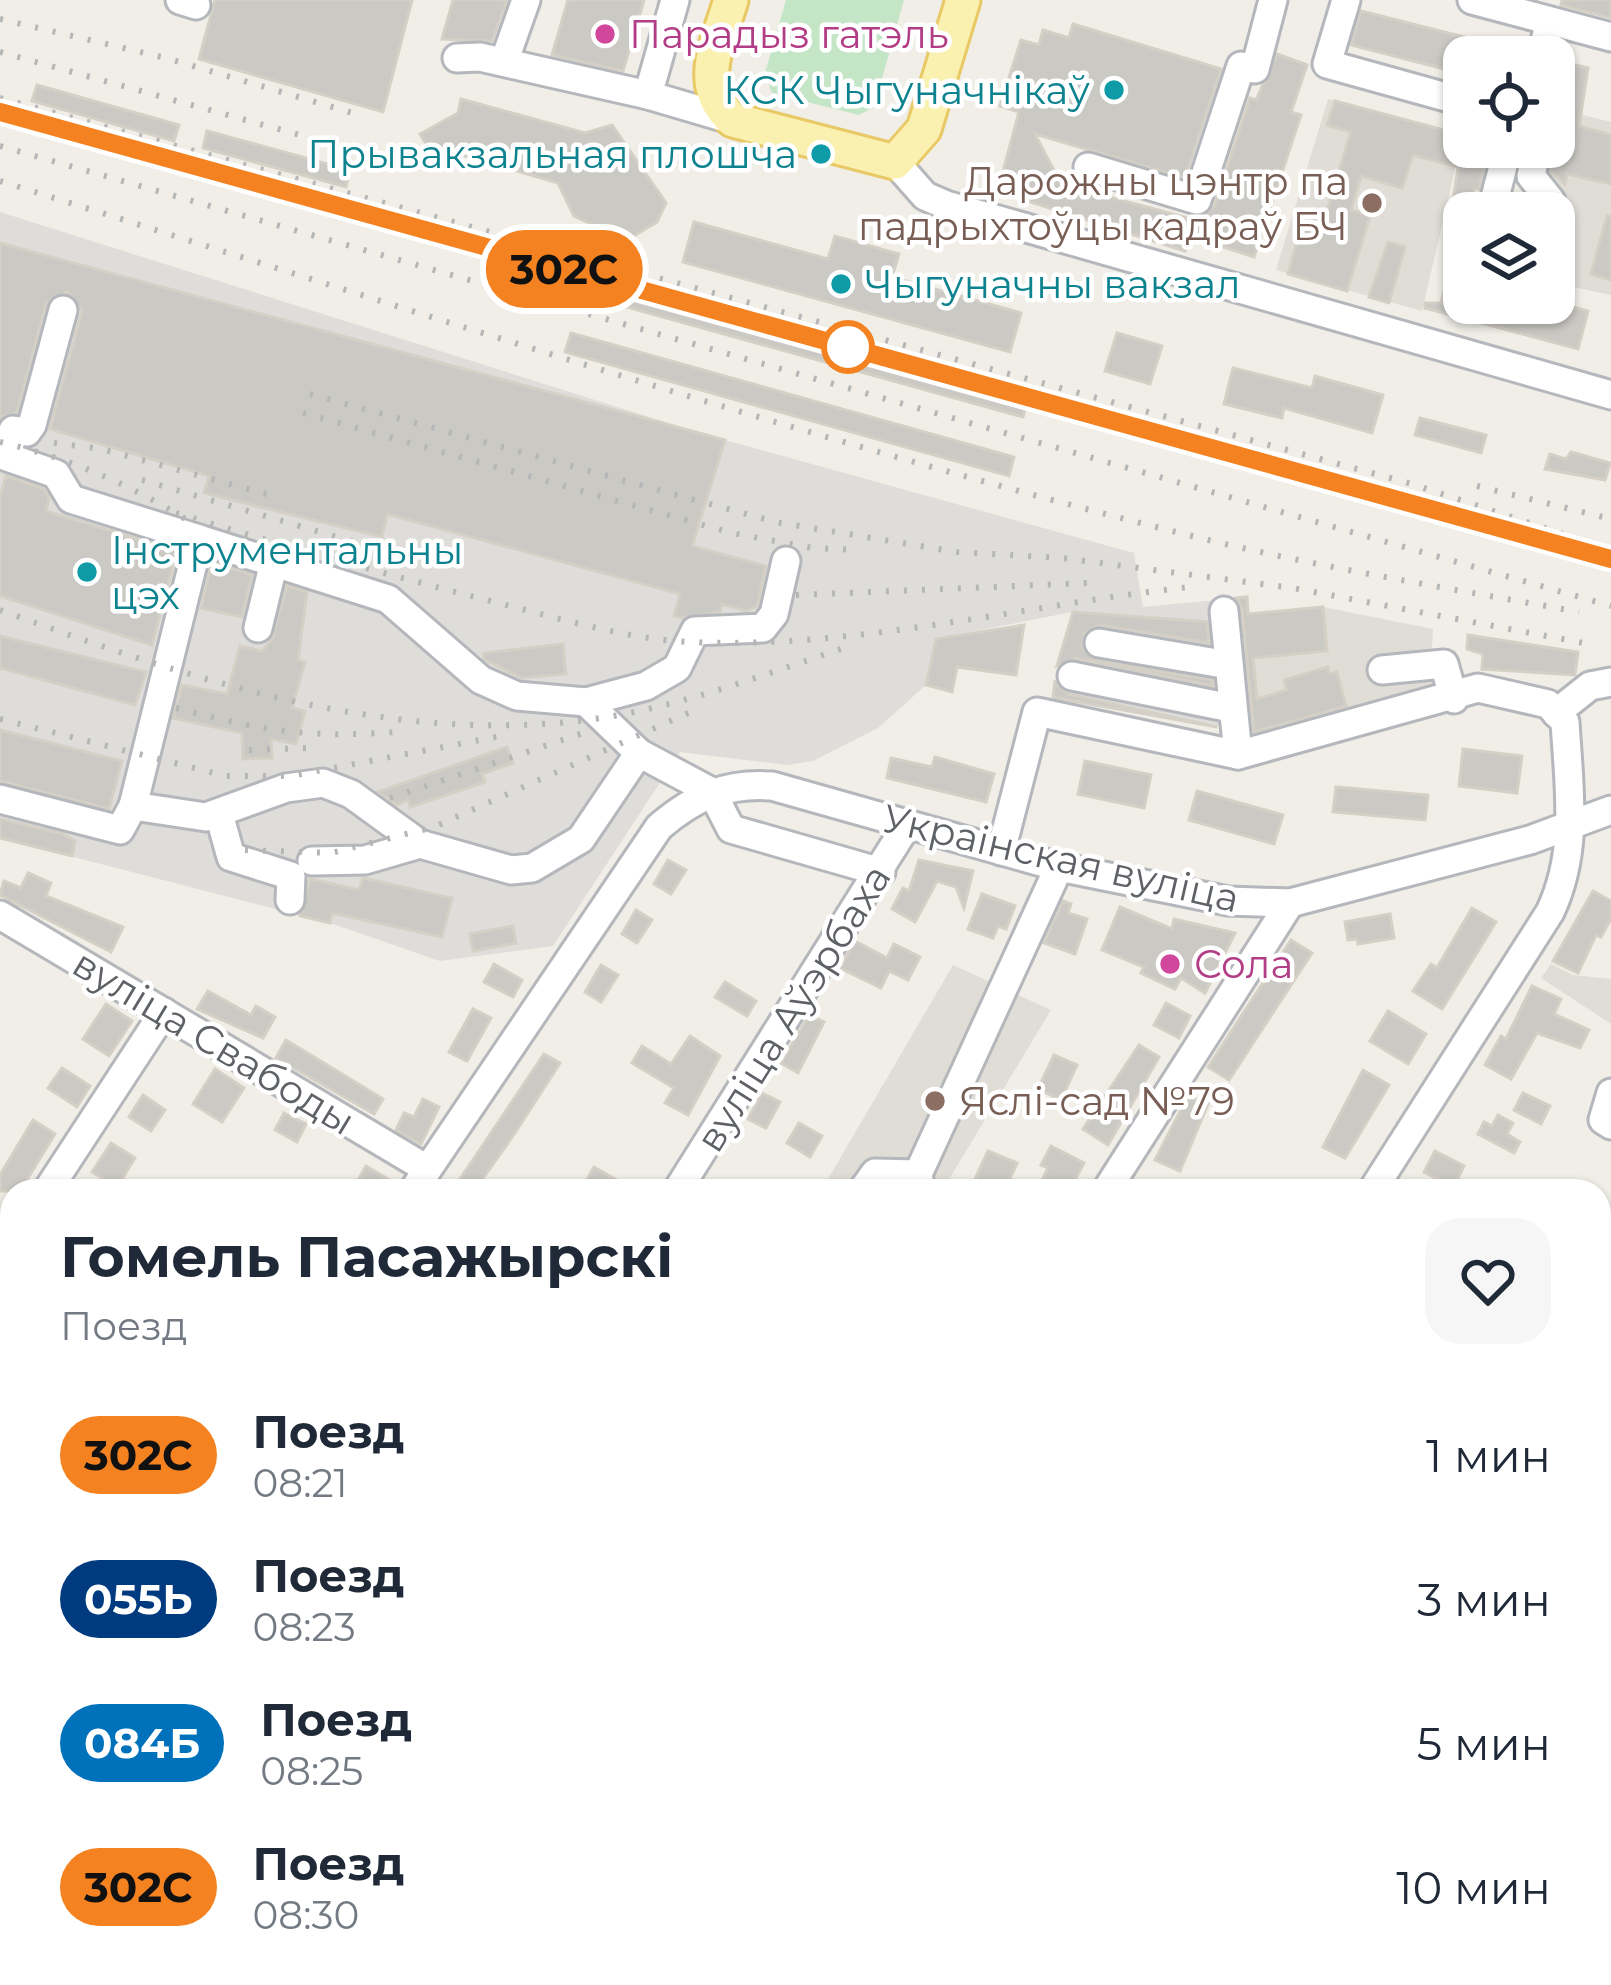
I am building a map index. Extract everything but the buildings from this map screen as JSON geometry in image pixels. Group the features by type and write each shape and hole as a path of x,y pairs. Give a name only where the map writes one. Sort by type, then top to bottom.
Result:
{"main road":[{"path":"730,0 708,82 715,104 733,120 895,162 924,129 963,0"}],"street":[{"path":"504,62 526,0"},
{"path":"648,95 675,0"},
{"path":"1088,167 1197,200 1241,66 1255,69 1273,0"},
{"path":"1346,0 1327,64 1443,96"},
{"path":"1472,0 1611,37"},
{"path":"1546,36 1550,21"},
{"path":"457,58 504,62 733,120"},
{"path":"895,162 925,196 946,205 1611,395"},
{"path":"63,310 32,425 27,432 7,429 8,457 56,474 71,499 388,599 493,687 517,696 586,702 646,686 677,668 695,632 764,628 774,614 786,560"},
{"path":"0,799 120,830 133,806 200,538"},
{"path":"258,628 274,562"},
{"path":"1224,611 1238,755"},
{"path":"1099,643 1229,664"},
{"path":"1382,670 1444,664 1454,699"},
{"path":"1072,676 1231,708"},
{"path":"1556,713 1590,686 1611,682"},
{"path":"1001,851 1036,712 1238,755 1454,699 1478,688 1522,695 1556,713 1565,722 1571,824 1566,879 1550,912 1380,1179"},
{"path":"586,702 639,753 712,792 731,829 881,872"},
{"path":"133,806 194,818 219,814 286,788 323,783 351,794 420,844 511,870 552,862 597,821 639,753"},
{"name":"Украінская вуліца","path":"421,1179 658,827 687,802 712,792 740,784 772,786 1059,866 1228,901 1290,903 1611,810"},
{"path":"219,814 231,857 291,876 290,900"},
{"name":"вуліца Аўэрбаха","path":"685,1179 907,825"},
{"path":"312,861 364,860 420,844"},
{"path":"920,1179 1059,866"},
{"path":"1114,1179 1290,903"},
{"name":"вуліца Свабоды","path":"0,915 164,1012 418,1179"},
{"path":"55,1179 164,1012"},
{"path":"1611,1093 1604,1120 1611,1125"},
{"path":"871,1179 875,1173 904,1179"}],"shaded area":[{"name":"Дарожны цэнтр па падрыхтоўцы кадраў БЧ","path":"1328,99 1443,130 1443,168 1455,168 1450,192 1443,192 1443,221 1422,311 1276,270"},
{"path":"1575,113 1611,122 1611,295 1575,287 1575,192 1535,192 1541,168 1575,168"},
{"path":"0,212 703,434 1134,553 1143,607 1247,597 1261,737 1243,739 1227,728 1053,700 1072,612 936,639 926,685 878,728 813,761 787,765 680,752 553,946 440,961 330,923 0,838"},
{"path":"1323,607 1433,629 1430,672 1435,694 1261,737 1248,615"},
{"path":"1551,964 1573,975 1611,979 1611,1024 1541,978"},
{"name":"Яслі-сад №79","path":"953,965 1051,1010 949,1179 828,1179"}],"green space":[{"name":"Прывакзальная плошча","path":"786,0 904,0 874,107 859,115 772,93 765,73"}],"railway":[{"path":"0,19 166,58 363,116"},
{"path":"0,52 354,150"},
{"path":"0,98 1412,484 1611,550"},
{"path":"0,146 1611,606"},
{"path":"0,181 591,367 1038,496 1285,557 1579,612"},
{"path":"310,394 775,522 957,552 1062,558 1293,588 1594,645"},
{"path":"303,413 732,533 813,548 861,550"},
{"path":"0,442 96,473 187,520"},
{"path":"54,443 102,449 270,495"},
{"path":"142,480 385,551"},
{"path":"1477,486 1611,519"},
{"path":"176,513 571,622 690,642 752,643 880,632 1199,586"},
{"path":"796,595 1089,583"},
{"path":"0,610 140,659 283,699 430,722 504,725 613,716 716,691 850,646"},
{"path":"176,708 290,732 407,731"},
{"path":"245,850 331,853 434,827 695,710"},
{"path":"0,719 226,776 291,776 501,736"},
{"path":"390,798 592,730"},
{"path":"249,750 307,748"}],"train":[{"name":"302С","path":"0,112 1611,559"}],"place":[{"name":"Парадыз гатэль","path":"605,34"},
{"name":"КСК Чыгуначнікаў","path":"1114,90"},
{"name":"Прывакзальная плошча","path":"821,154"},
{"name":"Дарожны цэнтр па падрыхтоўцы кадраў БЧ","path":"1372,203"},
{"name":"Чыгуначны вакзал","path":"841,284"},
{"name":"Інструментальны цэх","path":"87,572"},
{"name":"Сола","path":"1170,964"},
{"name":"Яслі-сад №79","path":"935,1101"}]}
